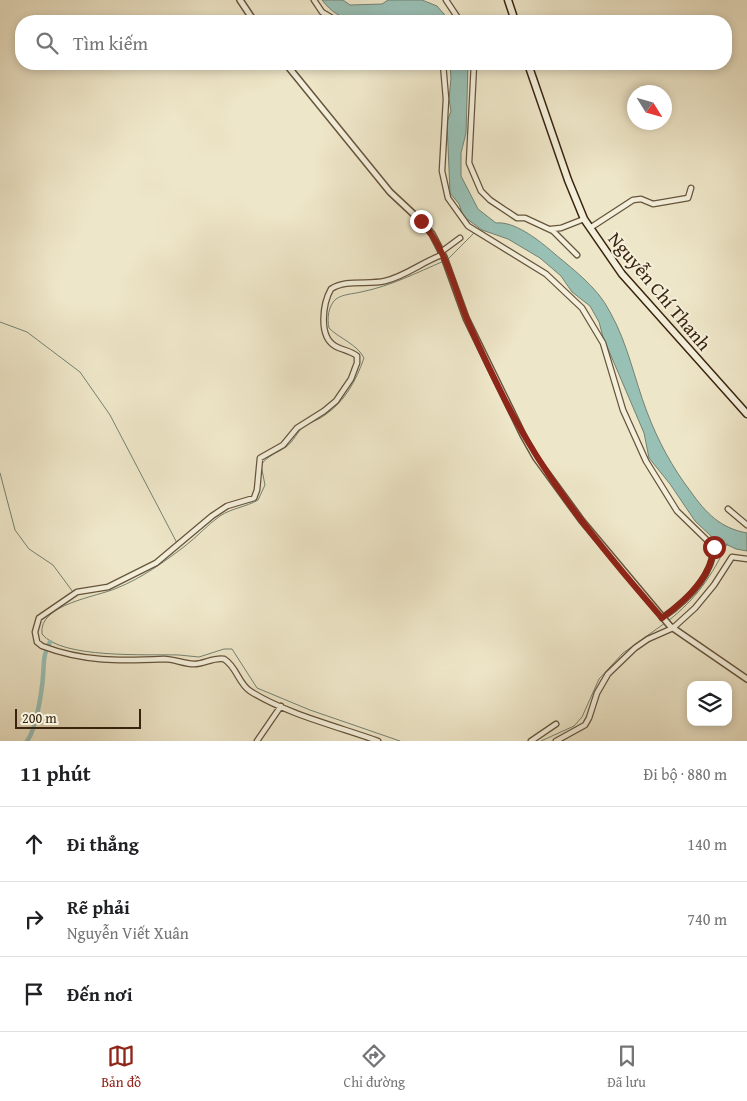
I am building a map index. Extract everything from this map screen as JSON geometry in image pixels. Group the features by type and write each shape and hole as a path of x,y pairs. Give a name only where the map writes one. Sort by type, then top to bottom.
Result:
{"main road":[{"path":"508,0 513,15"},
{"name":"Nguyễn Chí Thanh","path":"530,70 568,180 590,228 622,274 747,414"}],"street":[{"path":"240,0 250,15"},
{"path":"314,0 322,12 327,15"},
{"path":"446,0 456,15"},
{"path":"291,70 390,192 426,226 442,254 466,318 501,394 536,458 582,521 663,619 747,679"},
{"path":"444,70 446,99 441,157 445,191 462,219 474,231 546,274 582,308 603,343 623,410 646,461 677,511 714,547 710,565 696,586 663,619"},
{"path":"474,70 469,163 481,191 490,200 517,218 525,218 549,229 576,254"},
{"path":"590,228 633,200 641,199 653,204 688,198 690,188"},
{"path":"549,229 561,228 584,218"},
{"path":"378,741 283,707 246,688 234,666 224,659 197,664 164,659 138,662 122,659 85,659 42,646 35,638 39,618 77,592 97,590 113,585 162,560 221,510 254,498 257,490 260,458 283,445 297,428 324,411 345,390 358,359 354,354 335,346 328,339 324,331 329,292 336,286 389,280 442,254 460,238"},
{"path":"728,509 747,525"},
{"path":"556,741 585,725 590,718 597,693 608,674 642,644 672,627 702,601 731,558 747,559"},
{"path":"257,741 283,707"},
{"path":"535,740 556,724"}],"water":[{"path":"322,0 343,0 350,5 382,4 388,0 422,0 437,6 445,15 339,15"},
{"path":"450,70 468,70 466,133 461,153 461,176 478,209 496,223 510,225 532,236 575,270 598,294 605,303 622,336 647,412 672,463 684,483 708,513 721,523 737,531 747,533 747,551 736,549 713,538 695,521 670,484 649,458 644,433 603,337 599,322 590,306 572,292 561,276 540,258 508,239 482,230 463,216 459,204 450,193 447,122 451,111 449,99"}],"waterway":[{"path":"448,259 475,232"},
{"path":"400,741 310,710 257,688 232,649 224,649 199,657 106,654 67,648 52,642 42,634 43,624 49,615 70,603 117,588 135,579 177,552 220,516 258,500 265,485 261,465 263,462 289,445 304,426 323,417 332,409 349,390 361,366 364,358 361,353 329,328 329,313 333,302 342,296 393,283 444,261"},
{"path":"0,322 27,332 80,372 110,415 177,543"},
{"path":"0,473 15,530 29,549 53,565 73,592"},
{"path":"668,621 687,604 702,586 727,544"},
{"path":"541,741 574,726 582,717 599,679 623,653 665,623"},
{"path":"27,741 38,710 45,654 50,642"}],"route":[{"path":"421,221 432,234 444,257 466,318 522,436 582,521 662,618 678,606 696,586 710,565 714,547"}]}
